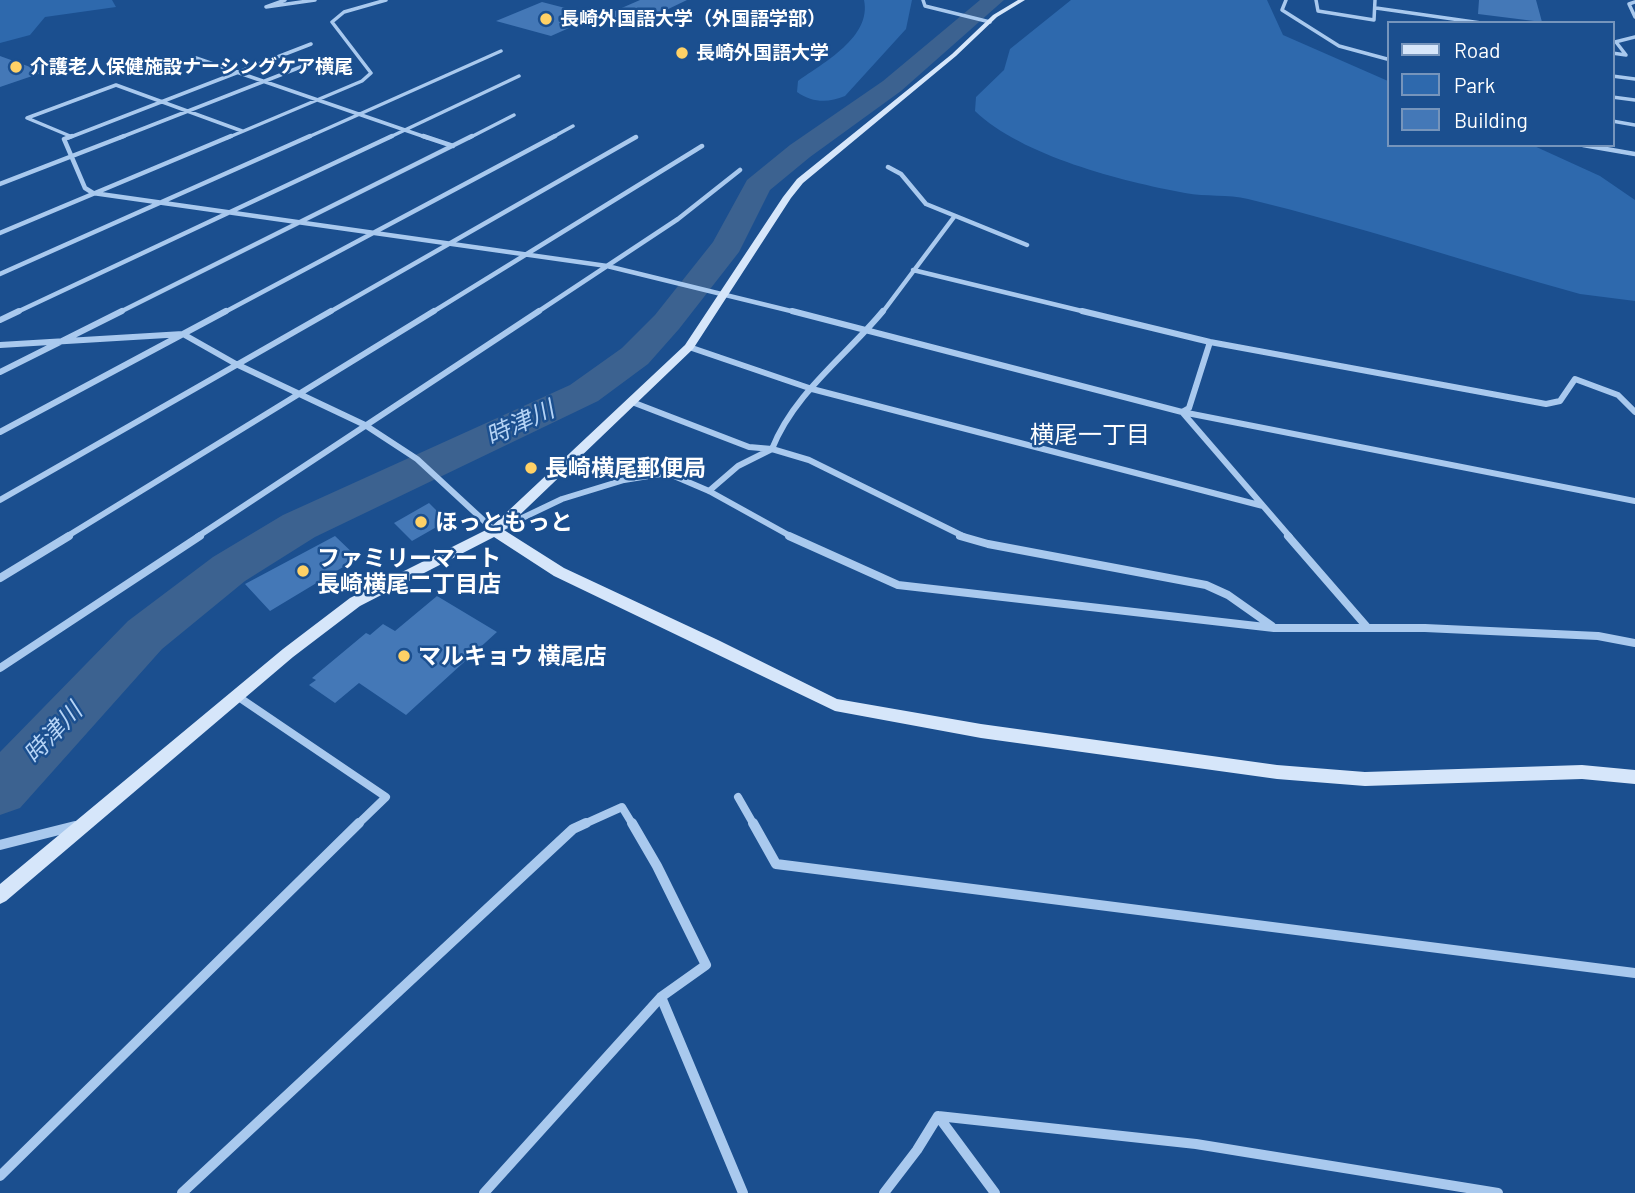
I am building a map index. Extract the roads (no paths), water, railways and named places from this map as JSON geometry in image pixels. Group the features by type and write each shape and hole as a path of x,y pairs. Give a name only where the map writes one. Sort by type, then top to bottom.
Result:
{"street":[{"path":"285,0 266,6 315,0"},
{"path":"0,233 362,81 371,73 334,25 334,19 344,12 386,0"},
{"path":"923,0 925,6 990,22"},
{"path":"495,531 689,347 722,293 800,181 954,55 990,22 1022,0"},
{"path":"1286,0 1282,10 1315,33 1339,46 1386,59"},
{"path":"1316,0 1318,11 1374,20 1376,0"},
{"path":"1635,2 1629,4 1635,17"},
{"path":"1376,8 1467,21"},
{"path":"1614,42 1635,37"},
{"path":"1614,42 1623,48 1626,55 1614,53"},
{"path":"311,44 64,139 69,157 85,188 93,193 607,265 1182,412 1635,501"},
{"path":"0,274 501,51"},
{"path":"195,58 453,146"},
{"path":"0,184 316,61"},
{"path":"0,320 519,76"},
{"path":"1614,76 1635,79"},
{"path":"70,136 26,118 116,85 242,132"},
{"path":"1614,97 1635,100"},
{"path":"0,372 514,115"},
{"path":"1614,121 1635,125"},
{"path":"0,432 573,127"},
{"path":"0,500 636,137"},
{"path":"0,578 702,146"},
{"path":"1595,147 1635,154"},
{"path":"888,167 901,174 926,204 971,220 1027,245"},
{"path":"0,668 678,219 740,170"},
{"path":"772,449 776,435 812,389 867,330 954,216"},
{"path":"913,270 1210,342 1546,404 1560,401 1576,379 1598,385 1632,406 1635,412"},
{"path":"0,345 183,334 236,364 365,425 417,459 495,531 559,572 835,705 981,730 1277,772 1366,779 1582,772 1635,777"},
{"path":"1182,412 1189,408 1210,342"},
{"path":"689,347 812,389 1263,506"},
{"path":"632,402 749,447 772,449 809,460 961,536 988,544 1206,585 1237,600 1274,628"},
{"path":"1182,412 1367,627"},
{"path":"709,491 734,466 750,456 772,449"},
{"path":"0,895 288,653 355,602 562,499 645,475 667,473 709,491 797,540 898,585 1274,628 1367,627 1598,636 1635,643"},
{"path":"0,1176 386,797 237,696"},
{"path":"738,797 776,864 1635,973"},
{"path":"182,1193 573,829 622,807 657,866 706,965 661,997 484,1193"},
{"path":"0,845 89,822"},
{"path":"661,997 743,1193"},
{"path":"884,1193 917,1150 938,1116"},
{"path":"938,1116 995,1193"},
{"path":"938,1116 1196,1144 1498,1193"}],"waterway":[{"name":"時津川","path":"0,790 145,635 229,569 299,526 584,393 635,356 667,322 728,245 757,186 800,151 892,86 993,0"}],"place":[{"name":"長崎外国語大学（外国語学部）","path":"546,19"},
{"name":"長崎外国語大学","path":"682,53"},
{"name":"介護老人保健施設ナーシングケア横尾","path":"16,67"},
{"name":"長崎横尾郵便局","path":"531,468"},
{"name":"ほっともっと","path":"421,522"},
{"name":"ファミリーマート 長崎横尾二丁目店","path":"303,571"},
{"name":"マルキョウ 横尾店","path":"404,656"}],"district":[{"name":"横尾一丁目","path":"1090,435"}]}
